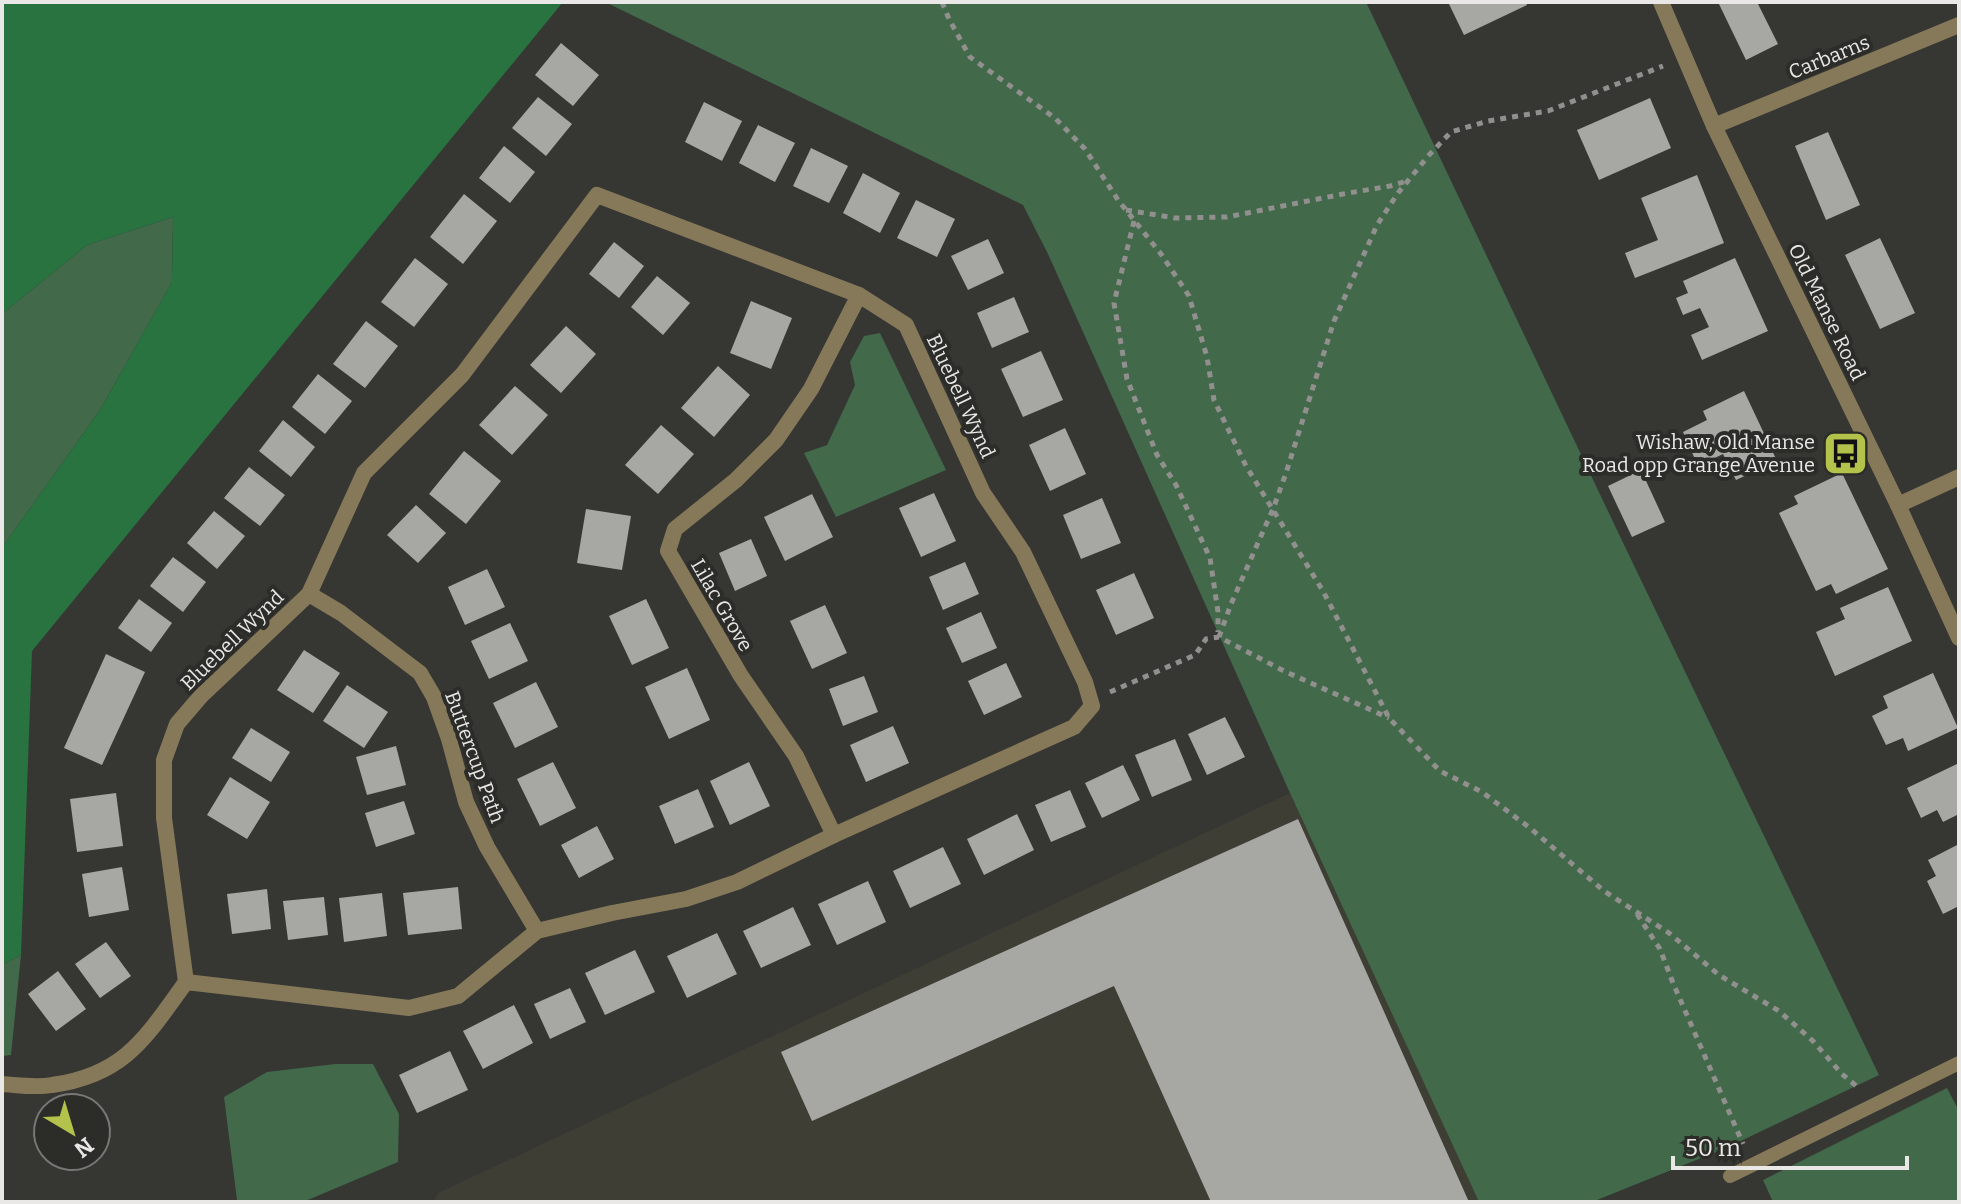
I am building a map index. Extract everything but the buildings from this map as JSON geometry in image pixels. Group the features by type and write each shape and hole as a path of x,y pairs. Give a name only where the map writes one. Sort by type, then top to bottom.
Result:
{"street":[{"name":"Old Manse Road","path":"1661,2 1714,126 1959,638"},
{"name":"Carbarns","path":"1714,126 1959,25"},
{"name":"Bluebell Wynd","path":"186,982 164,818 164,760 177,724 201,696 309,594 364,473 462,375 597,195 859,295 906,325 983,493 1023,552 1085,682 1090,701"},
{"name":"Lilac Grove","path":"834,835 796,756 741,676 668,551 675,529 736,480 776,440 811,389 859,295"},
{"path":"1898,505 1959,477"},
{"name":"Buttercup Path","path":"309,594 341,613 420,673 434,697 449,739 466,802 487,847 537,931"},
{"path":"2,1084 49,1086 87,1078 117,1063 147,1036 186,982 409,1008 458,996 537,931 686,899 737,882 1074,727 1092,706 1090,701"}],"lane":[{"path":"1730,1176 1959,1063"}],"path":[{"path":"942,2 970,57 1055,118 1085,149 1189,296 1207,357 1214,400 1246,466 1323,591 1389,718 1440,771 1482,792 1604,891 1669,933 1719,975 1779,1011 1813,1041 1842,1074 1878,1103"},
{"path":"1219,637 1273,509 1334,321 1377,225 1408,181 1451,132 1488,121 1548,111 1686,57"},
{"path":"1126,210 1175,218 1227,217 1408,181"},
{"path":"1134,220 1114,303 1127,379 1157,455 1176,485 1210,558 1219,637"},
{"path":"1090,701 1195,655 1206,639 1219,637 1284,671 1389,718"},
{"path":"1634,910 1660,949 1752,1164"}],"shaded area":[{"path":"1290,793 1479,1202 433,1202 438,1193"}],"green space":[{"path":"2,2 563,2 32,651 21,955 2,965 2,548 100,410 172,282 173,217 87,245 2,314"},
{"path":"605,2 1366,2 1879,1075 1726,1148 1592,1202 1479,1202 1023,205"},
{"path":"173,217 172,282 100,410 2,548 2,314 87,245"},
{"path":"880,333 946,470 836,517 804,453 827,445 855,385 850,362 864,336"},
{"path":"21,955 11,1055 2,1056 2,965"},
{"path":"335,1064 373,1064 399,1114 398,1162 303,1202 235,1202 224,1097 267,1072"},
{"path":"1947,1088 1959,1111 1959,1202 1773,1202 1763,1180"}],"place":[{"name":"Wishaw, Old Manse Road opp Grange Avenue","path":"1846,453"}]}
